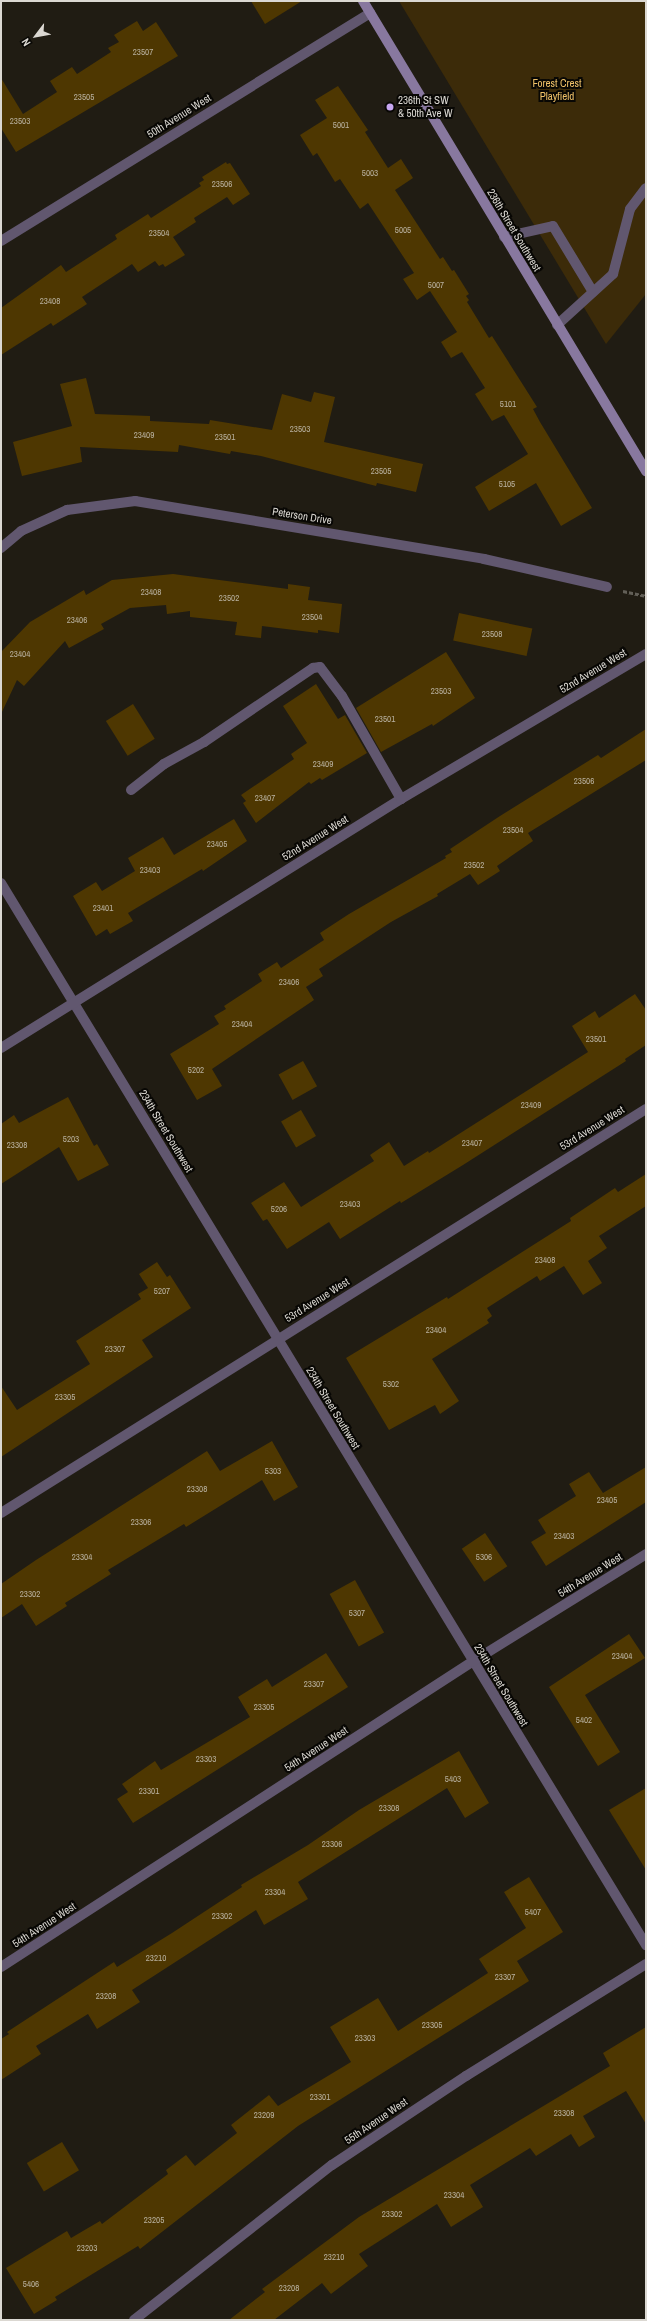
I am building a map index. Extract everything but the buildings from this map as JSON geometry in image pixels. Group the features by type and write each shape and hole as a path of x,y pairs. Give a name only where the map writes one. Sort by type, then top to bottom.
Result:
{"main road":[{"name":"236th Street Southwest","path":"363,1 646,471"}],"street":[{"name":"50th Avenue West","path":"1,241 370,12"},
{"path":"557,325 613,274 630,209 646,188"},
{"path":"504,237 553,226 593,292"},
{"name":"Peterson Drive","path":"1,548 21,531 67,510 135,501 484,559 607,587"},
{"name":"52nd Avenue West","path":"1,1048 401,799 646,654"},
{"path":"130,790 164,764 204,742 313,668 320,667 342,696 401,799"},
{"name":"234th Street Southwest","path":"1,882 472,1662 646,1945"},
{"name":"53rd Avenue West","path":"1,1513 646,1108"},
{"name":"54th Avenue West","path":"1,1967 472,1662 646,1554"},
{"name":"55th Avenue West","path":"134,2320 332,2165 466,2076 646,1964"}],"path":[{"path":"607,587 646,596"}],"green space":[{"name":"Forest Crest Playfield","path":"399,1 646,1 646,294 606,344"}],"place":[{"name":"236th St SW & 50th Ave W","path":"390,107"}]}
